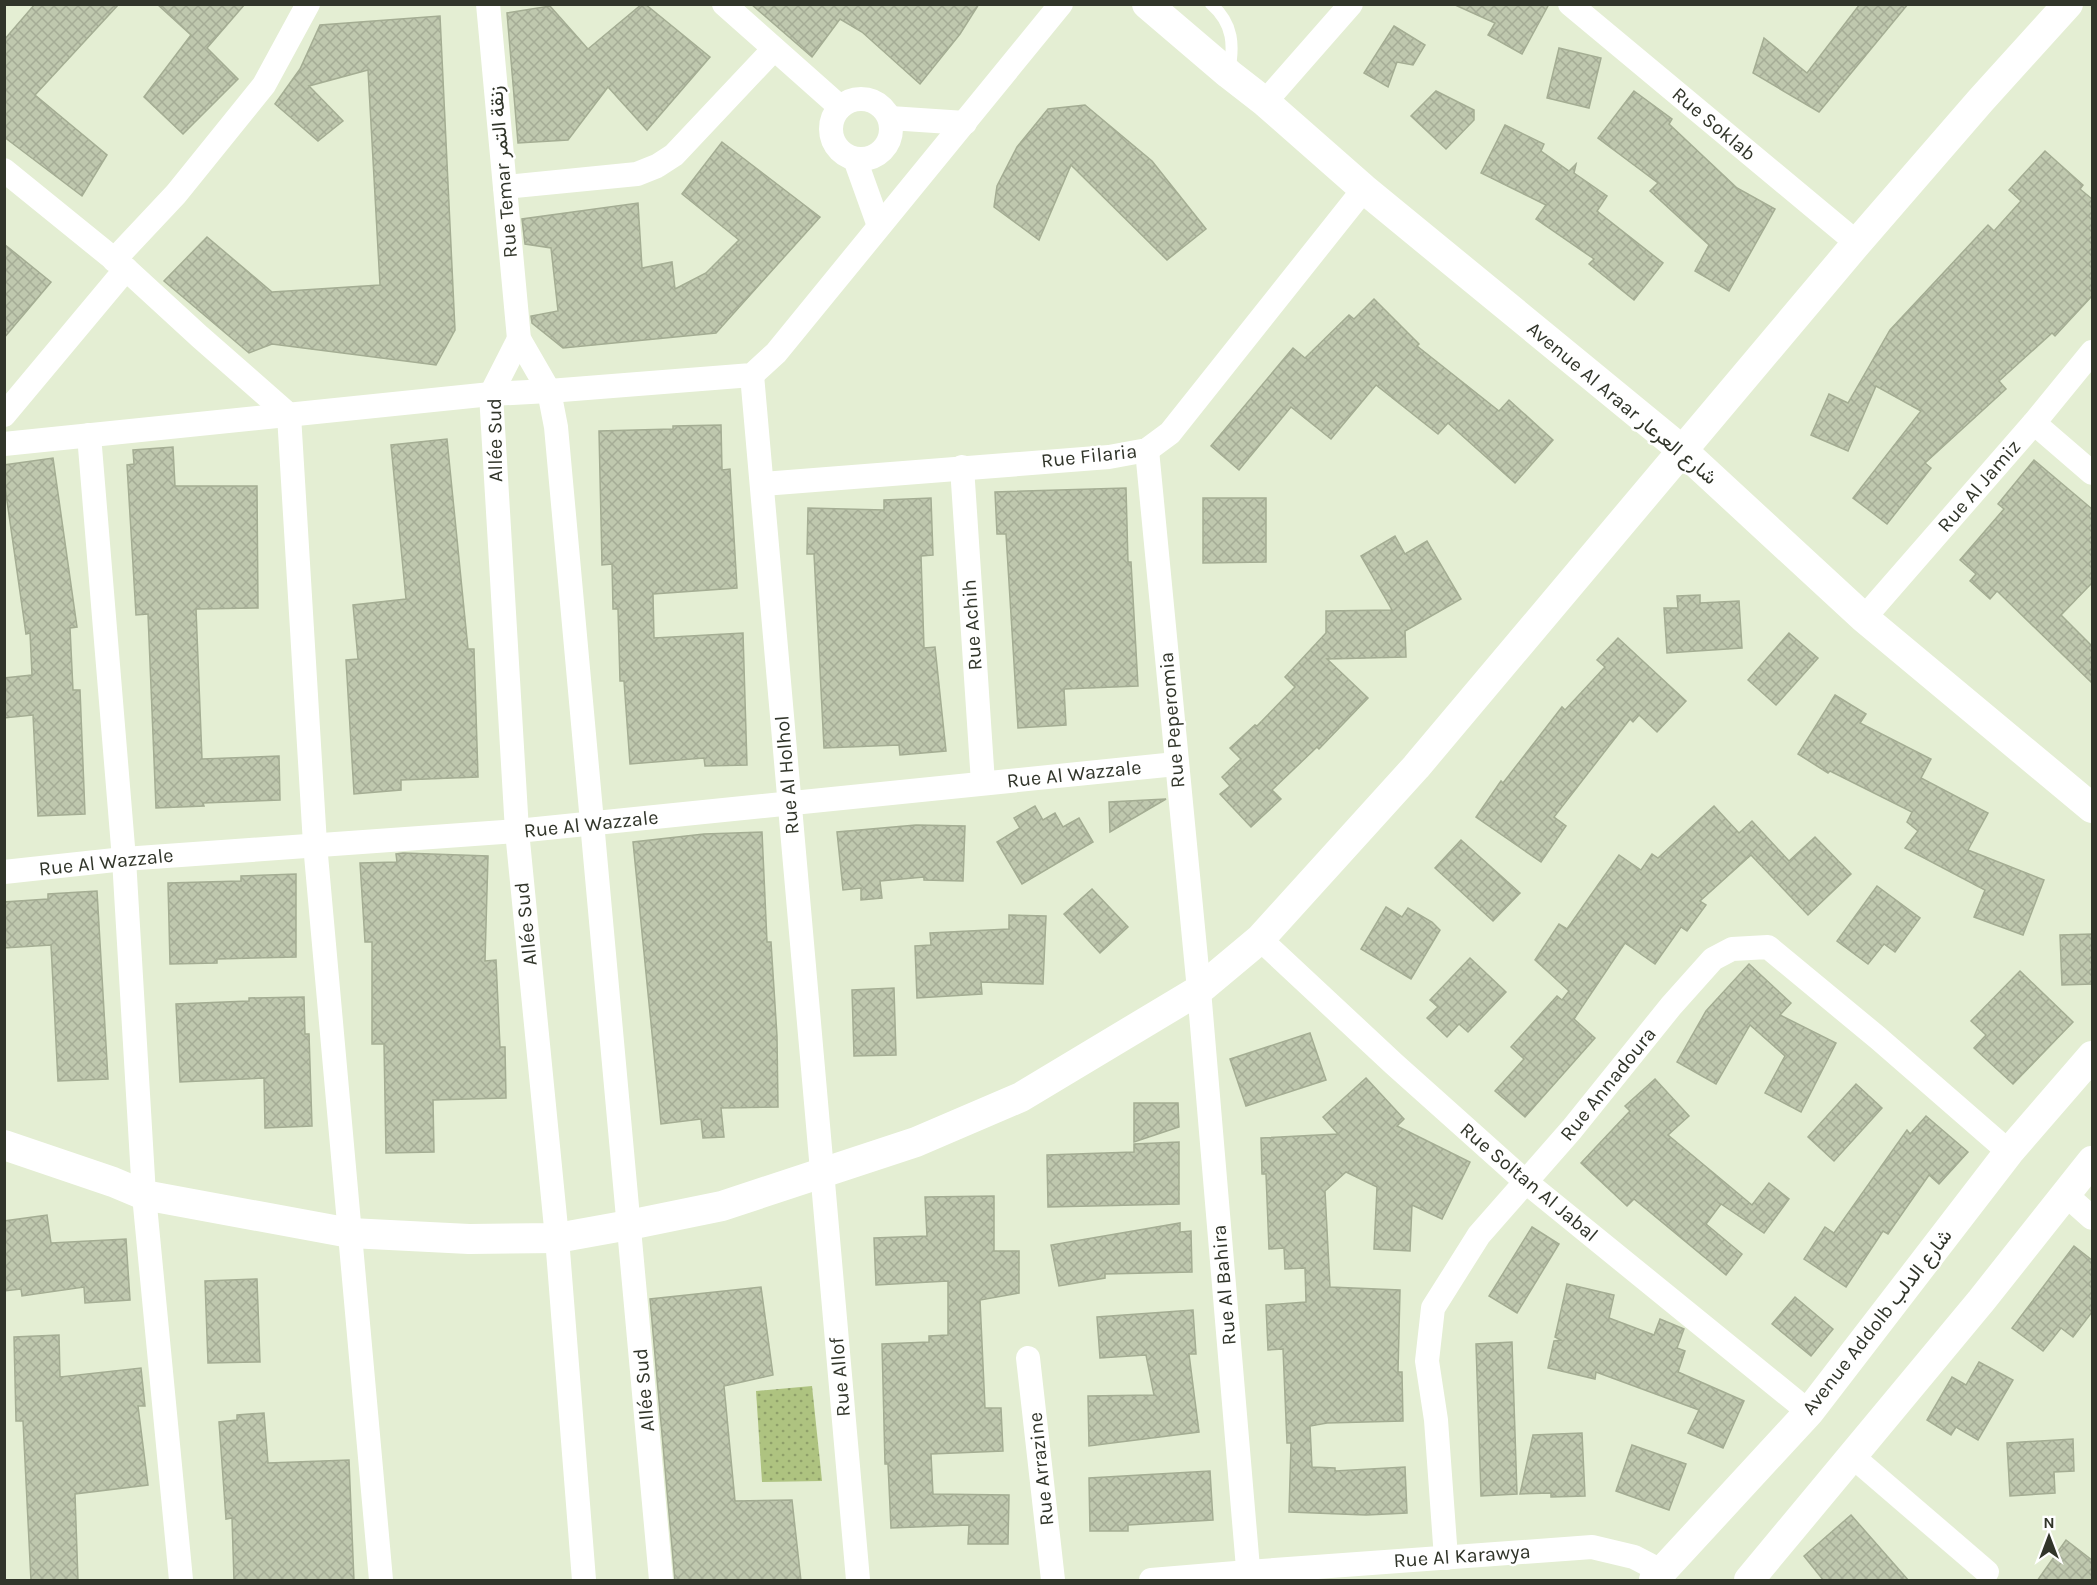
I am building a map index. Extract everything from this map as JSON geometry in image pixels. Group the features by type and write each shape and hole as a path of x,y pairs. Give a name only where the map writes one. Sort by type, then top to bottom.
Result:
{"street":[{"path":"4,415 120,264 264,85 308,4"},
{"name":"Rue Temar زنقة التمر","path":"488,4 519,339"},
{"path":"724,4 840,107"},
{"path":"4,444 491,394 549,392 752,375 776,353 1061,4"},
{"name":"Avenue Al Araar شارع العرعار","path":"1147,4 1364,189 1682,450 1864,618 2092,807"},
{"path":"1264,102 1352,4"},
{"name":"Rue Soklab","path":"1570,4 1857,243"},
{"path":"4,1145 113,1182 144,1195 350,1233 469,1239 557,1238 722,1206 916,1142 1021,1097 1199,990 1260,939 1416,767 1857,243 2068,4"},
{"path":"505,187 637,174 657,166 674,155 774,49"},
{"path":"858,98 877,102 890,118 892,129 890,140 876,156 865,159 855,159 838,149 831,133 831,123 840,107 858,98"},
{"path":"890,118 965,123"},
{"path":"855,159 879,226"},
{"path":"4,170 120,264 206,344 289,415 315,844 381,1581"},
{"name":"Rue Filaria","path":"763,484 1109,456 1147,450 1170,433 1364,189"},
{"name":"Allée Sud","path":"519,339 549,392 556,427 590,823 661,1581"},
{"name":"Allée Sud","path":"519,339 491,394 517,831 557,1238 584,1581"},
{"name":"Rue Al Jamiz","path":"1864,618 2034,423 2092,352"},
{"name":"Rue Al Holhol","path":"752,375 823,1174"},
{"path":"2034,423 2092,473"},
{"path":"89,435 124,859 144,1195 181,1581"},
{"name":"Rue Peperomia","path":"1147,450 1199,990"},
{"name":"Rue Achih","path":"962,467 982,783"},
{"name":"Rue Al Wazzale","path":"4,872 124,859 517,831 1176,764"},
{"name":"Rue Soltan Al Jabal","path":"1260,939 1394,1064 1527,1182 1809,1412"},
{"name":"Rue Annadoura","path":"1446,1558 1436,1420 1427,1361 1433,1308 1479,1235 1572,1129 1671,1006 1713,959 1732,948 1768,947 1878,1038 2009,1152"},
{"name":"Rue Al Bahira","path":"1199,990 1249,1576"},
{"name":"Avenue Addolb شارع الدلب","path":"1658,1576 1809,1412 2009,1152 2092,1056"},
{"path":"1749,1581 1981,1301 2092,1161"},
{"name":"Rue Allof","path":"823,1174 858,1581"},
{"path":"2065,1194 2092,1218"},
{"name":"Rue Arrazine","path":"1028,1358 1053,1581"},
{"path":"1852,1456 1988,1572"},
{"name":"Rue Al Karawya","path":"1151,1581 1249,1576 1592,1547 1634,1557 1658,1576"}],"lane":[{"path":"1211,4 1229,27 1233,50 1229,75"}],"green space":[{"path":"812,1386 822,1481 762,1482 756,1391"}],"building":[{"path":"35,4 119,4 35,95 107,155 82,196 4,137 4,40"},
{"path":"157,4 245,4 207,48 238,79 183,134 144,97 191,35"},
{"path":"642,4 645,4 710,57 647,130 608,87 568,140 518,143 507,13 550,6 588,49"},
{"path":"751,4 979,4 960,34 920,84 862,32 840,19 812,57"},
{"path":"1453,4 1549,4 1522,54 1488,35 1495,23"},
{"path":"1860,4 1908,4 1819,112 1753,73 1764,38 1807,73"},
{"path":"440,16 455,330 436,365 272,344 249,353 164,281 207,237 272,292 380,285 368,70 309,86 343,121 318,141 275,104 300,69 320,25"},
{"path":"1394,26 1425,45 1413,65 1397,62 1388,87 1364,73"},
{"path":"1559,48 1601,58 1589,108 1547,98"},
{"path":"1436,91 1474,110 1474,120 1446,149 1411,116"},
{"path":"1634,91 1672,119 1669,124 1737,188 1775,209 1729,291 1695,271 1709,245 1650,191 1658,183 1598,138"},
{"path":"1085,105 1152,161 1206,229 1167,260 1071,165 1039,240 994,207 997,186 1017,147 1048,109"},
{"path":"1505,125 1544,144 1541,151 1569,171 1576,164 1574,173 1607,196 1597,211 1663,263 1634,300 1589,264 1594,259 1536,219 1546,205 1481,173"},
{"path":"722,142 820,217 716,333 563,348 532,323 531,316 558,311 551,248 525,244 522,219 638,203 642,268 672,262 675,289 706,273 739,240 682,194"},
{"path":"2045,151 2083,185 2080,189 2092,199 2092,296 2055,336 2052,333 1999,381 2006,389 1925,463 1931,468 1887,524 1853,498 1921,411 1876,386 1848,451 1811,435 1829,394 1848,403 1890,330 1988,225 1994,231 2021,201 2009,190"},
{"path":"4,244 51,282 4,338"},
{"path":"1374,299 1419,344 1417,346 1499,411 1509,400 1553,440 1515,483 1448,423 1438,434 1376,385 1331,439 1291,407 1239,470 1211,446 1293,348 1305,358 1349,315 1354,319"},
{"path":"721,425 722,470 730,469 737,588 653,594 654,638 743,633 747,765 705,766 704,758 630,764 624,681 620,681 618,609 613,609 612,564 602,565 599,431"},
{"path":"447,439 468,649 474,649 478,777 401,780 401,790 354,794 346,660 358,659 353,605 406,599 391,445"},
{"path":"173,447 175,486 257,486 258,608 196,609 202,759 279,756 280,800 203,803 204,806 156,808 148,614 136,615 127,465 134,464 133,450"},
{"path":"53,458 77,627 70,628 73,690 80,690 85,814 38,816 33,715 4,718 4,678 32,675 30,633 26,634 4,480 4,465"},
{"path":"2034,460 2092,509 2092,583 2061,615 2092,646 2092,683 1997,591 1990,599 1970,581 1976,574 1960,560 2004,509 1998,504"},
{"path":"1126,488 1128,562 1131,562 1138,686 1064,689 1066,725 1018,728 1006,534 997,534 995,492"},
{"path":"931,498 933,555 921,556 924,648 935,647 946,751 900,755 899,745 824,748 814,554 807,554 808,508 884,510 884,500"},
{"path":"1203,498 1266,498 1266,562 1203,563"},
{"path":"1395,536 1405,554 1427,541 1461,599 1405,631 1406,657 1327,659 1368,698 1319,749 1317,747 1272,790 1281,799 1251,827 1220,794 1230,786 1222,777 1241,759 1230,748 1255,725 1257,726 1295,687 1285,677 1326,633 1326,611 1392,610 1361,556"},
{"path":"1700,595 1700,603 1739,601 1742,648 1667,653 1664,608 1678,608 1677,596"},
{"path":"1789,633 1818,658 1776,705 1748,680"},
{"path":"1618,638 1686,701 1657,732 1639,715 1633,722 1630,719 1554,817 1566,826 1541,862 1476,817 1501,781 1503,783 1562,707 1565,710 1605,667 1597,660"},
{"path":"1835,695 1866,714 1860,723 1931,759 1921,778 1988,813 1968,850 2044,880 2023,935 1974,917 1985,890 1905,848 1918,831 1907,822 1912,812 1830,771 1828,773 1798,754"},
{"path":"1166,799 1110,832 1109,802"},
{"path":"1035,806 1043,820 1055,813 1063,827 1079,818 1093,842 1022,884 997,842 1020,828 1014,818"},
{"path":"1714,806 1739,833 1752,821 1789,861 1815,837 1851,874 1808,915 1751,855 1700,901 1706,905 1687,931 1681,927 1655,964 1625,943 1574,1019 1595,1038 1525,1117 1495,1091 1524,1059 1511,1047 1557,996 1562,1000 1569,991 1535,960 1559,924 1567,929 1619,855 1641,870 1652,854 1658,858"},
{"path":"916,825 965,826 963,881 924,880 924,877 880,881 882,898 861,900 861,888 843,890 837,832"},
{"path":"762,832 767,942 771,942 777,1036 778,1107 721,1108 724,1137 703,1138 701,1119 661,1124 633,842 704,834"},
{"path":"1461,840 1520,893 1493,921 1435,868"},
{"path":"396,854 488,856 485,961 496,960 500,1047 505,1047 506,1098 433,1100 434,1152 386,1153 384,1044 372,1044 372,942 365,942 360,863 397,862"},
{"path":"296,874 296,957 217,959 217,963 170,964 168,883 241,881 241,876"},
{"path":"1877,886 1920,918 1895,952 1884,944 1868,964 1837,941"},
{"path":"1092,889 1128,927 1100,953 1064,914"},
{"path":"97,891 108,1079 58,1081 51,945 4,948 4,902 48,899 48,894"},
{"path":"1386,907 1402,917 1408,908 1432,922 1440,930 1411,979 1361,949"},
{"path":"1009,915 1046,916 1043,984 981,982 982,994 917,998 915,946 931,945 930,933 1009,929"},
{"path":"2092,934 2092,984 2062,985 2060,935"},
{"path":"1470,958 1506,992 1468,1032 1459,1024 1447,1037 1427,1018 1438,1007 1430,1000"},
{"path":"1749,964 1791,1003 1780,1015 1836,1043 1801,1112 1765,1093 1785,1056 1750,1025 1716,1084 1677,1062 1706,1011"},
{"path":"2020,971 2073,1022 2013,1084 1974,1048 1986,1035 1971,1021"},
{"path":"894,988 896,1055 854,1056 852,990"},
{"path":"304,997 305,1034 309,1034 312,1126 265,1128 264,1078 180,1082 176,1004 249,1001 249,998"},
{"path":"1310,1033 1326,1080 1246,1106 1230,1059"},
{"path":"1366,1078 1404,1119 1397,1126 1470,1162 1442,1219 1412,1205 1410,1251 1374,1249 1377,1187 1346,1172 1325,1191 1330,1287 1400,1290 1398,1372 1402,1372 1403,1421 1327,1423 1310,1426 1312,1467 1335,1468 1335,1471 1405,1467 1407,1513 1366,1515 1289,1512 1291,1443 1287,1443 1283,1349 1268,1350 1266,1305 1306,1302 1305,1268 1285,1269 1284,1248 1269,1249 1266,1174 1262,1174 1261,1138 1338,1134 1323,1117"},
{"path":"1655,1079 1689,1116 1668,1135 1752,1205 1769,1183 1789,1199 1764,1233 1721,1204 1706,1224 1742,1254 1726,1275 1634,1199 1627,1206 1581,1163 1630,1111 1625,1106"},
{"path":"1856,1084 1882,1108 1834,1161 1808,1137"},
{"path":"1134,1103 1178,1103 1179,1127 1134,1142"},
{"path":"1926,1116 1968,1152 1939,1184 1929,1175 1888,1234 1883,1231 1846,1287 1804,1259 1825,1227 1834,1233 1907,1130 1910,1134"},
{"path":"1179,1142 1179,1204 1048,1207 1047,1155 1134,1152 1134,1144"},
{"path":"994,1196 994,1251 1019,1251 1019,1293 980,1300 985,1408 1001,1408 1003,1451 931,1454 933,1494 1009,1495 1008,1544 968,1544 969,1525 891,1528 888,1464 885,1464 882,1344 929,1342 929,1336 948,1335 948,1281 876,1285 874,1238 927,1236 925,1197"},
{"path":"47,1215 51,1243 126,1239 130,1300 85,1303 84,1287 22,1296 21,1289 4,1291 4,1221"},
{"path":"1180,1223 1180,1232 1191,1231 1192,1272 1105,1274 1105,1278 1059,1286 1051,1245"},
{"path":"1532,1227 1559,1244 1517,1313 1489,1296"},
{"path":"2074,1246 2092,1260 2092,1312 2073,1337 2061,1328 2043,1351 2012,1328"},
{"path":"257,1279 260,1362 208,1363 205,1281"},
{"path":"1567,1284 1614,1295 1609,1318 1654,1335 1660,1319 1684,1329 1677,1348 1685,1351 1678,1372 1744,1401 1723,1448 1688,1433 1699,1410 1596,1372 1595,1379 1548,1368 1554,1341 1561,1340 1555,1337"},
{"path":"761,1287 773,1375 724,1386 735,1501 792,1500 801,1581 675,1581 650,1299"},
{"path":"1795,1297 1833,1329 1811,1356 1772,1324"},
{"path":"1193,1310 1196,1354 1189,1354 1199,1432 1089,1446 1088,1396 1154,1395 1146,1355 1100,1358 1097,1317"},
{"path":"59,1335 60,1377 141,1368 145,1406 138,1406 148,1485 75,1494 78,1581 31,1581 23,1421 16,1421 14,1337"},
{"path":"1512,1342 1517,1494 1481,1496 1476,1344"},
{"path":"1979,1362 2013,1380 1978,1440 1956,1427 1951,1435 1927,1420 1952,1377 1966,1385"},
{"path":"264,1413 268,1463 349,1460 354,1581 234,1581 232,1518 226,1519 219,1422 237,1420 237,1415"},
{"path":"1582,1433 1585,1496 1551,1497 1551,1493 1520,1494 1533,1435"},
{"path":"2073,1439 2074,1471 2054,1472 2055,1493 2010,1496 2007,1443"},
{"path":"1632,1445 1686,1464 1669,1510 1616,1491"},
{"path":"1210,1471 1213,1520 1128,1525 1128,1531 1090,1531 1089,1478"},
{"path":"1851,1515 1909,1581 1824,1581 1804,1556"},
{"path":"2066,1540 2092,1560 2092,1581 2037,1581"}]}
